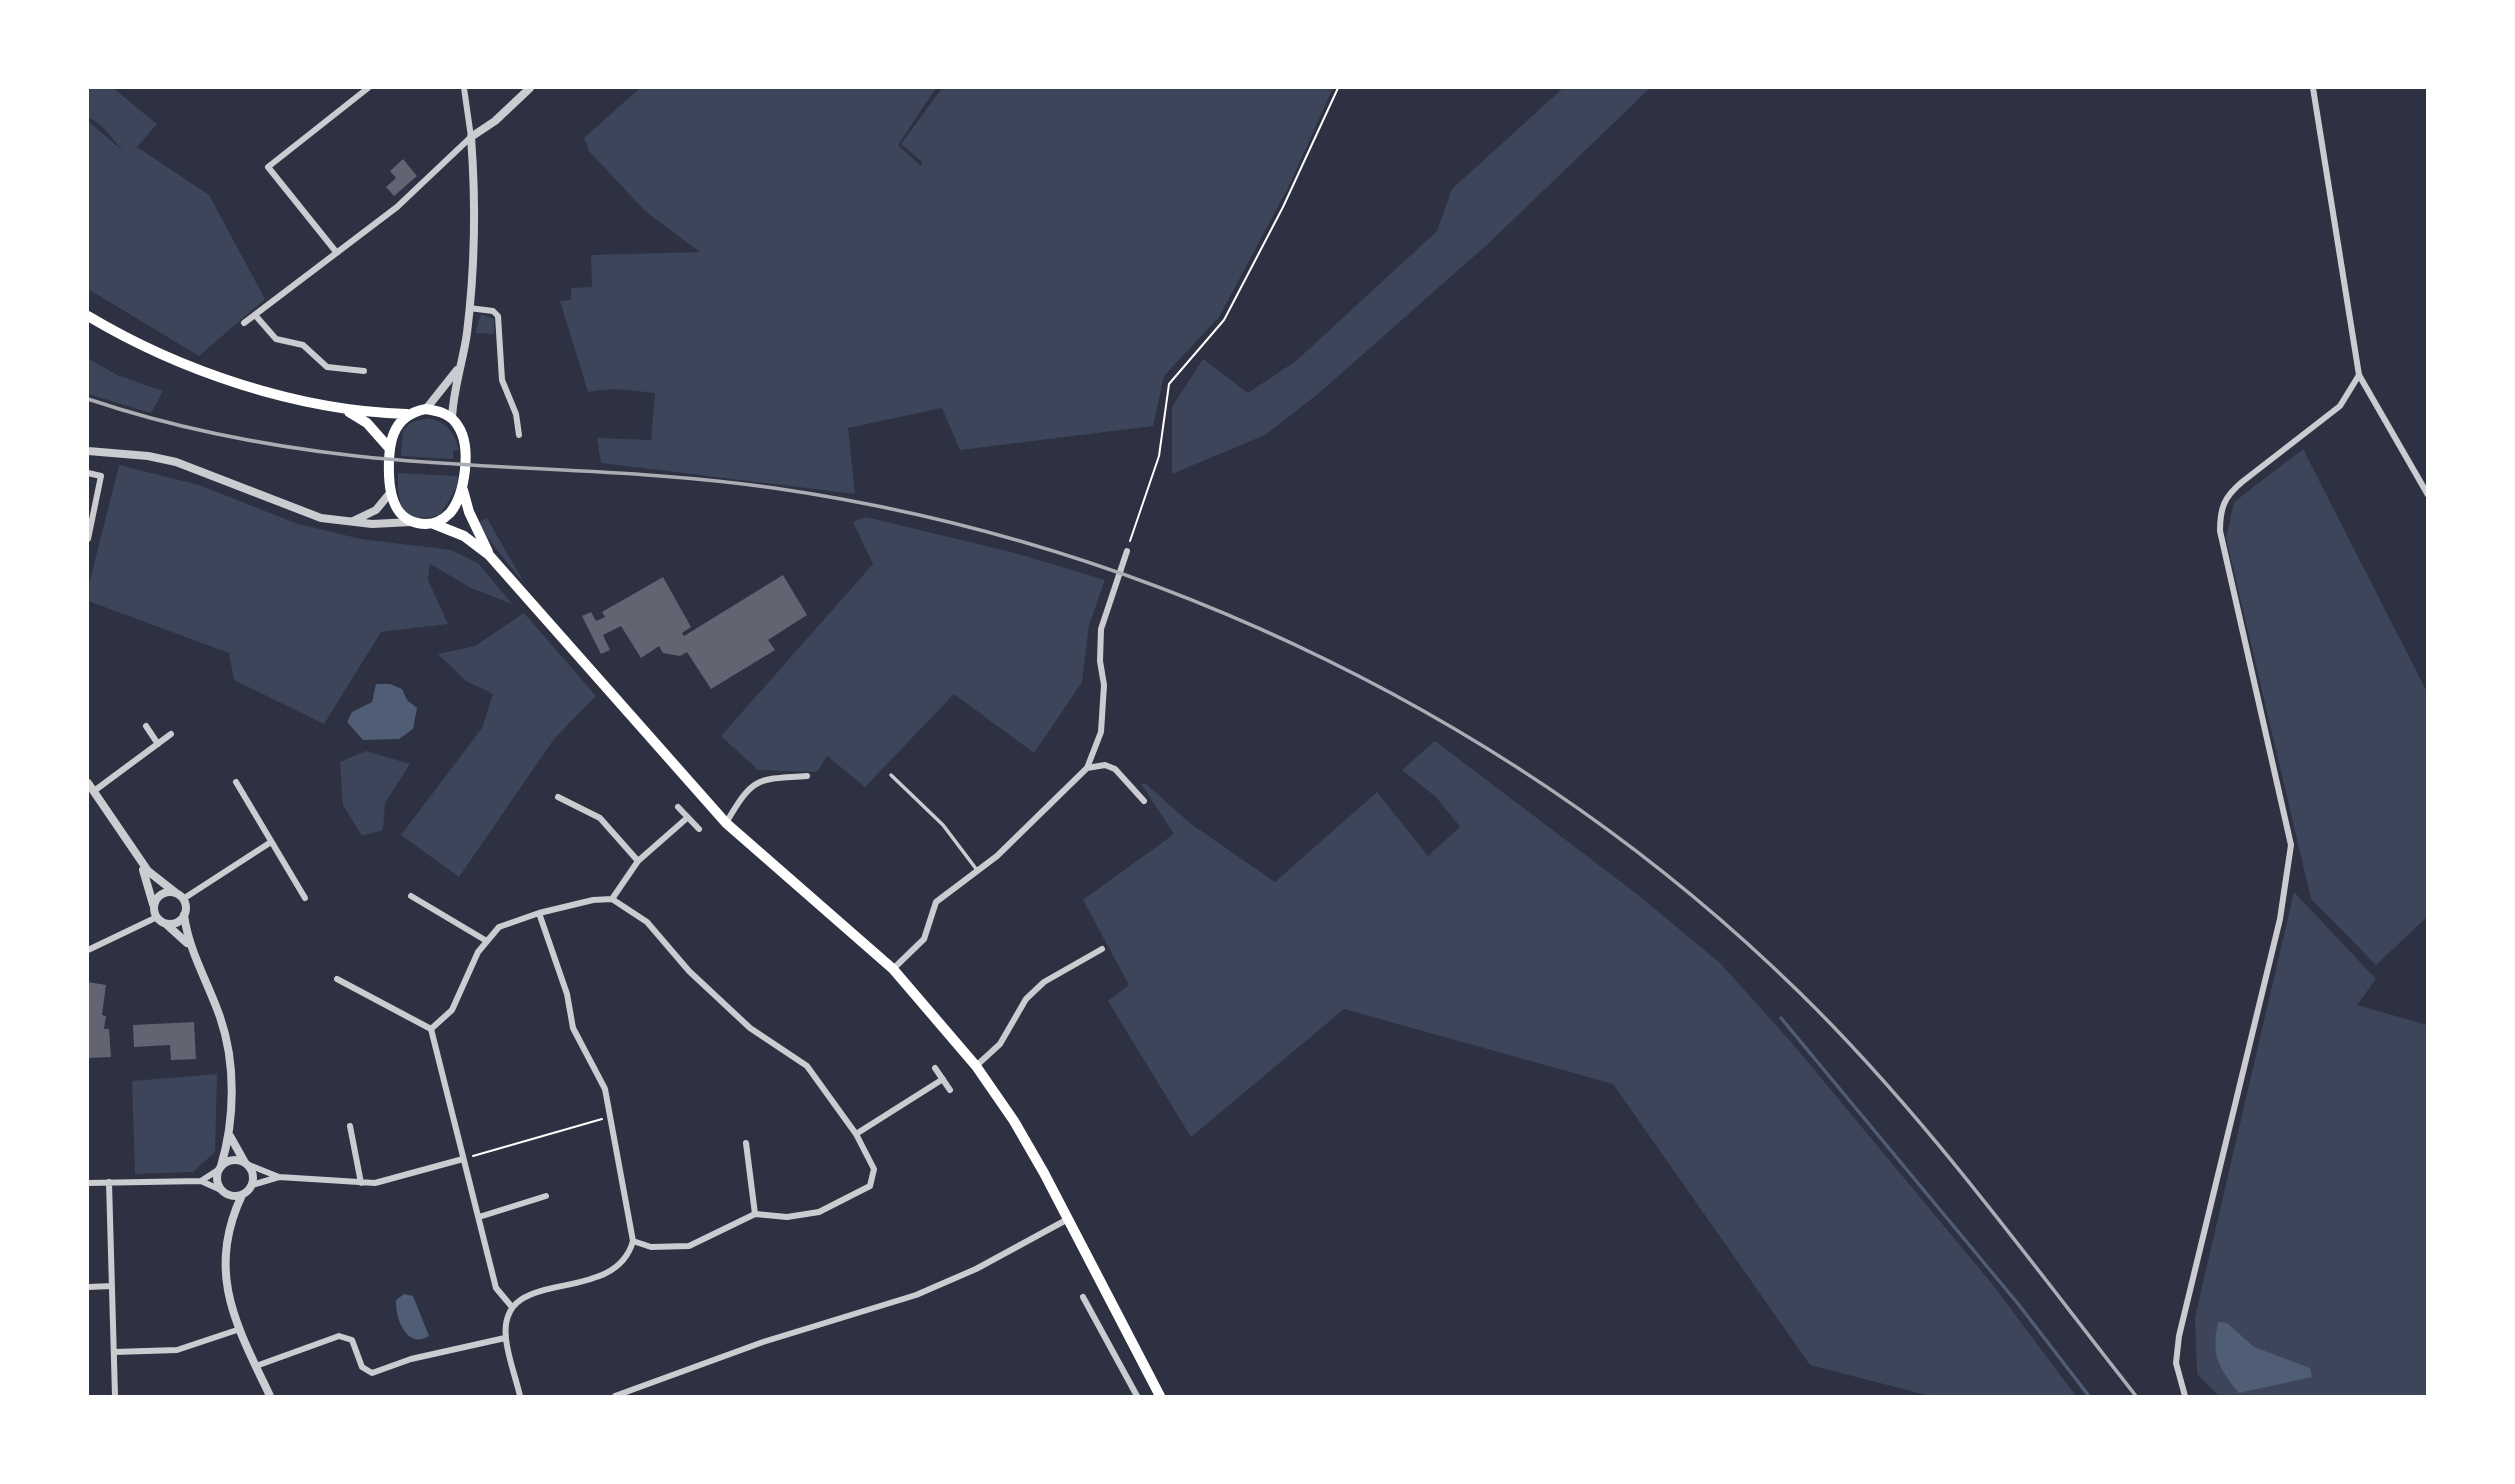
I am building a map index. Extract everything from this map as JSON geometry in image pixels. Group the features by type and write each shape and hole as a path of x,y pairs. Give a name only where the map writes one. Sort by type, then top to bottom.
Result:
{"highway":[{"path":"88,316 137,345 235,383 344,409 407,415 426,409 452,419 461,432 464,449 463,490 469,512 489,555"},
{"path":"344,409 367,423 390,449"},
{"path":"407,415 395,430 390,449 390,493 400,513 412,522 434,524 464,536 489,555 726,823 893,969 975,1066 1014,1121 1069,1219 1160,1396"},
{"path":"434,524 447,516 463,490"}],"street":[{"path":"337,253 268,167 368,88"},
{"path":"452,419 469,308 475,201 471,137 464,88"},
{"path":"244,323 397,207 471,137 495,121 530,88"},
{"path":"2314,88 2359,376 2427,495"},
{"path":"469,308 493,311 498,316 502,380 516,414 519,435"},
{"path":"256,315 276,339 303,345 327,367 364,371"},
{"path":"426,409 458,368"},
{"path":"2185,1396 2176,1363 2179,1336 2280,919 2291,845 2220,531 2222,505 2227,495 2242,482 2340,406 2359,376"},
{"path":"88,451 139,455 176,462 313,515 350,523 412,522"},
{"path":"88,474 101,476 88,539"},
{"path":"350,523 376,510 390,493"},
{"path":"893,969 924,940 936,902 997,856 1087,768 1101,732 1104,685 1100,661 1101,629 1127,551"},
{"path":"146,726 158,744"},
{"path":"94,791 171,734"},
{"path":"1087,768 1105,765 1115,769 1144,801"},
{"path":"726,823 746,789 764,779 807,776"},
{"path":"236,782 305,898"},
{"path":"88,783 148,872 183,899 191,948 226,1037 231,1083 230,1136 217,1180 232,1217"},
{"path":"558,797 600,818 638,860"},
{"path":"678,807 699,829"},
{"path":"611,899 638,860 687,818"},
{"path":"183,899 271,842"},
{"path":"133,852 151,891 157,918 181,934 191,948"},
{"path":"154,908 161,895 176,893"},
{"path":"411,896 485,940"},
{"path":"431,1029 452,1010 485,940 499,927 540,913 593,900 611,899 647,922 688,971 750,1028 807,1066 856,1134 874,1169 870,1186 819,1212 787,1217 755,1214 689,1246 651,1247 633,1241"},
{"path":"520,1396 505,1338 512,1307 527,1295 616,1271 630,1251 633,1241 605,1089 573,1028 567,994 540,913"},
{"path":"166,923 177,922 184,915"},
{"path":"88,950 157,918"},
{"path":"975,1066 1000,1044 1026,999 1044,982 1102,949"},
{"path":"337,979 431,1029 496,1287 512,1307"},
{"path":"935,1068 950,1090"},
{"path":"856,1134 943,1079"},
{"path":"350,1126 361,1183"},
{"path":"230,1136 254,1177 252,1185"},
{"path":"746,1143 755,1214"},
{"path":"201,1181 232,1160 279,1177 375,1183 463,1159"},
{"path":"270,1396 237,1330 225,1276 232,1217 242,1195 252,1185 279,1177"},
{"path":"88,1183 201,1181 223,1191 242,1195"},
{"path":"109,1182 115,1396"},
{"path":"479,1217 546,1196"},
{"path":"615,1396 763,1342 916,1295 976,1269 1069,1219"},
{"path":"88,1287 112,1286"},
{"path":"1083,1297 1137,1396"},
{"path":"114,1352 177,1350 237,1330"},
{"path":"256,1366 339,1336 352,1340 362,1367 372,1373 411,1359 505,1338"}],"lane":[{"path":"891,775 943,825 977,870"}],"path":[{"path":"1127,551 1159,456 1169,384 1224,320 1283,207 1338,88"},
{"path":"463,1159 610,1117"}],"shaded area":[{"path":"88,88 113,88 157,124 137,147 209,195 265,299 199,356 88,289 88,121 123,151 102,126 88,117"},
{"path":"640,88 936,88 898,145 921,166 922,162 901,144 942,88 1333,88 1288,188 1219,317 1164,376 1153,426 960,450 942,408 848,428 855,494 601,463 597,438 651,440 655,393 614,390 588,392 560,301 571,300 571,288 592,287 591,255 700,252 645,211 589,151 584,138"},
{"path":"1563,88 1650,88 1490,242 1318,394 1265,435 1172,474 1172,407 1203,359 1248,393 1296,361 1437,231 1452,189"},
{"path":"481,314 494,319 494,334 475,333"},
{"path":"88,358 117,375 163,391 151,413 88,394"},
{"path":"429,418 445,426 455,438 459,450 453,450 453,459 401,456 403,430 412,422"},
{"path":"2303,449 2427,692 2427,917 2376,965 2311,899 2226,538 2234,502"},
{"path":"119,465 199,485 298,524 361,539 451,550 478,563 512,604 471,588 430,564 428,580 448,624 381,632 324,724 234,680 229,653 88,601 88,588"},
{"path":"398,473 458,476 457,487 440,515 417,517 404,510 399,495"},
{"path":"866,517 1015,553 1105,580 1089,625 1082,682 1034,753 954,694 865,787 827,756 817,772 758,770 721,736 873,564 853,522"},
{"path":"487,518 526,586 487,537 479,522"},
{"path":"524,613 596,696 554,739 459,877 401,835 482,728 493,694 466,681 438,654 475,646"},
{"path":"376,684 390,684 402,689 407,700 417,708 413,729 399,739 363,740 347,722 352,712 372,702"},
{"path":"1435,741 1637,894 1720,963 1792,1043 1993,1285 2076,1396 1930,1396 1810,1365 1613,1084 1344,1009 1191,1137 1108,1001 1129,985 1083,900 1174,834 1141,784 1146,784 1191,824 1275,882 1377,792 1428,856 1460,827 1436,797 1402,770"},
{"path":"366,751 410,764 385,803 383,830 362,836 343,805 340,762"},
{"path":"2294,892 2376,979 2357,1005 2427,1025 2427,1396 2219,1396 2197,1374 2195,1317"},
{"path":"217,1074 215,1152 193,1172 135,1174 132,1081"},
{"path":"404,1294 413,1296 429,1336 414,1339 404,1330 396,1300"},
{"path":"2218,1322 2227,1323 2254,1347 2310,1368 2312,1377 2239,1393 2218,1360 2215,1344"}],"building":[{"path":"403,159 417,176 394,196 386,187 396,178 390,171"},
{"path":"783,575 807,615 768,640 775,650 711,689 687,652 680,656 663,653 659,646 641,658 621,626 603,635 610,650 601,654 582,616 591,612 596,621 605,617 602,612 663,577 691,627 682,633 684,636"},
{"path":"88,982 106,985 102,1015 106,1016 104,1029 109,1029 111,1057 88,1058"},
{"path":"194,1022 196,1059 171,1060 170,1045 134,1047 133,1025"}],"waterway":[{"path":"1781,1018 2019,1305 2089,1396"}],"railway":[{"path":"88,399 187,427 322,452 461,465 722,481 916,514 1056,552 1193,601 1326,660 1454,729 1576,808 1692,895 1799,992 1890,1088 1933,1138 2136,1396"}]}
